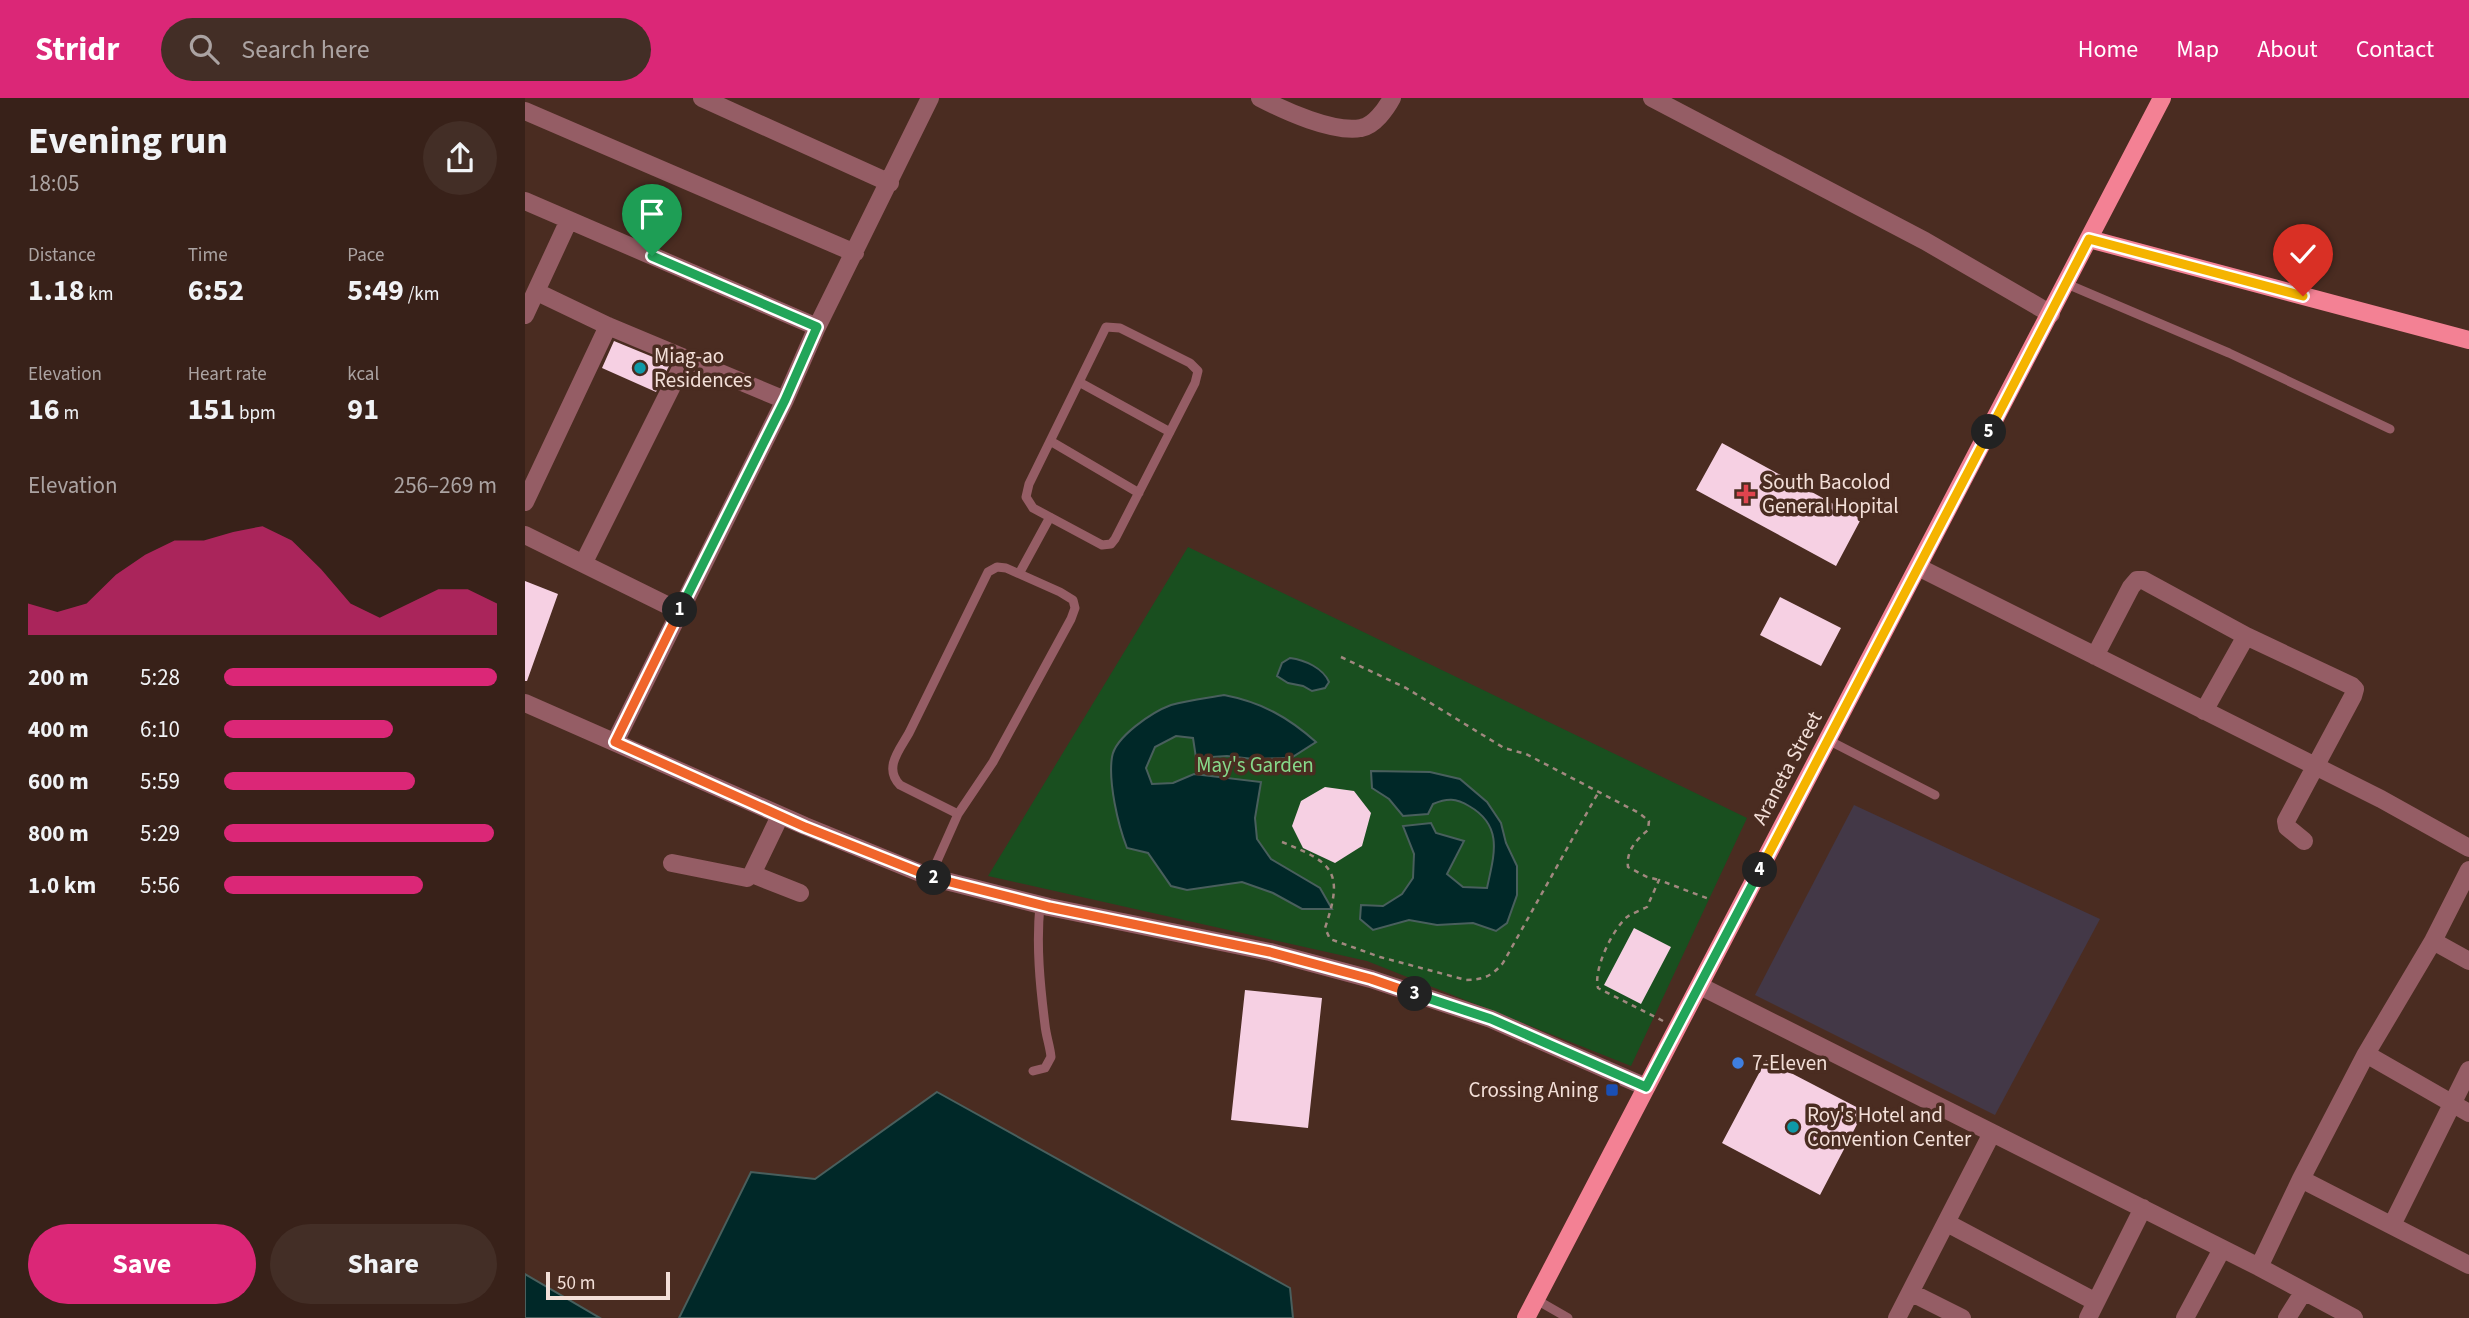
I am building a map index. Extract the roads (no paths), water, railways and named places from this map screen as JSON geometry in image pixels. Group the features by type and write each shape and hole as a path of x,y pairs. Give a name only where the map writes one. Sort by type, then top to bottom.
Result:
{"main road":[{"name":"Araneta Street","path":"1525,1318 2162,98"},
{"path":"2089,239 2469,340"}],"street":[{"path":"702,98 890,183"},
{"path":"1261,98 1287,112 1317,122 1363,128 1373,122 1392,98"},
{"path":"1652,98 1925,242 2051,314"},
{"path":"615,742 785,400 817,327 890,183 927,99"},
{"path":"525,111 855,253"},
{"path":"525,201 817,327"},
{"path":"525,315 569,220"},
{"path":"537,292 608,326 785,400"},
{"path":"525,502 608,326"},
{"path":"584,562 686,358"},
{"path":"525,534 679,611"},
{"path":"1918,567 2381,799 2469,848"},
{"path":"2095,656 2131,587 2137,580 2143,580 2246,636 2352,686 2355,689 2286,821 2287,827 2304,841"},
{"path":"2204,711 2246,636"},
{"path":"525,703 780,816 930,877 1040,905 1270,952 1371,979 1491,1019 1646,1087"},
{"path":"672,863 747,878 752,874 780,816"},
{"path":"2259,1266 2366,1054 2433,941 2469,870"},
{"path":"752,874 800,893"},
{"path":"2433,941 2469,961"},
{"path":"1700,986 2259,1266 2354,1318"},
{"path":"2366,1054 2469,1113"},
{"path":"2392,1225 2469,1070"},
{"path":"1897,1318 1992,1133"},
{"path":"2301,1179 2469,1265"},
{"path":"1947,1223 2092,1310 2143,1209"},
{"path":"2185,1318 2222,1249"},
{"path":"2287,1318 2304,1291"},
{"path":"1912,1293 1962,1318"}],"lane":[{"path":"2067,284 2229,353 2390,429"},
{"path":"1106,327 1120,328 1190,363 1198,371 1115,539 1107,545 1097,543 1033,508 1025,497 1079,382 1106,327"},
{"path":"1079,382 1170,432"},
{"path":"1052,442 1139,493"},
{"path":"1020,572 1051,517"},
{"path":"930,877 958,814 993,762 1075,608 1073,600 1020,572 997,567 989,572 894,758 892,770 894,779 900,785 958,814"},
{"path":"1828,740 1935,795"},
{"path":"1033,1071 1045,1068 1051,1057 1045,1028 1039,957 1040,905"},
{"path":"1535,1299 1568,1318"}],"water":[{"path":"1290,658 1318,669 1329,682 1325,688 1312,691 1288,683 1277,676 1282,663"},
{"path":"1224,695 1273,712 1316,742 1291,758 1196,758 1193,738 1176,736 1155,747 1146,768 1152,784 1173,783 1194,774 1261,782 1255,818 1257,839 1271,859 1320,888 1332,909 1302,909 1273,893 1242,882 1187,890 1171,886 1148,853 1127,848 1117,816 1111,767 1112,757 1120,741 1145,719 1163,708"},
{"path":"1371,771 1430,772 1460,779 1487,802 1501,823 1506,843 1517,866 1517,895 1507,923 1496,931 1473,923 1437,925 1409,920 1373,930 1360,919 1361,905 1383,906 1402,894 1413,878 1414,854 1403,826 1431,823 1436,833 1464,841 1447,874 1463,887 1487,888 1494,853 1492,832 1488,823 1469,806 1460,801 1447,800 1433,804 1428,814 1403,816 1389,799 1372,788"},
{"path":"937,1092 1290,1288 1293,1318 679,1318 751,1172 815,1179"},
{"path":"525,1274 600,1318 525,1318"}],"place":[{"name":"Miag-ao Residences","path":"640,368"},
{"name":"South Bacolod General Hopital","path":"1746,494"},
{"name":"7-Eleven","path":"1738,1063"},
{"name":"Crossing Aning","path":"1612,1090"},
{"name":"Roy's Hotel and Convention Center","path":"1793,1127"}],"park label":[{"name":"May's Garden","path":"1255,765"}]}
